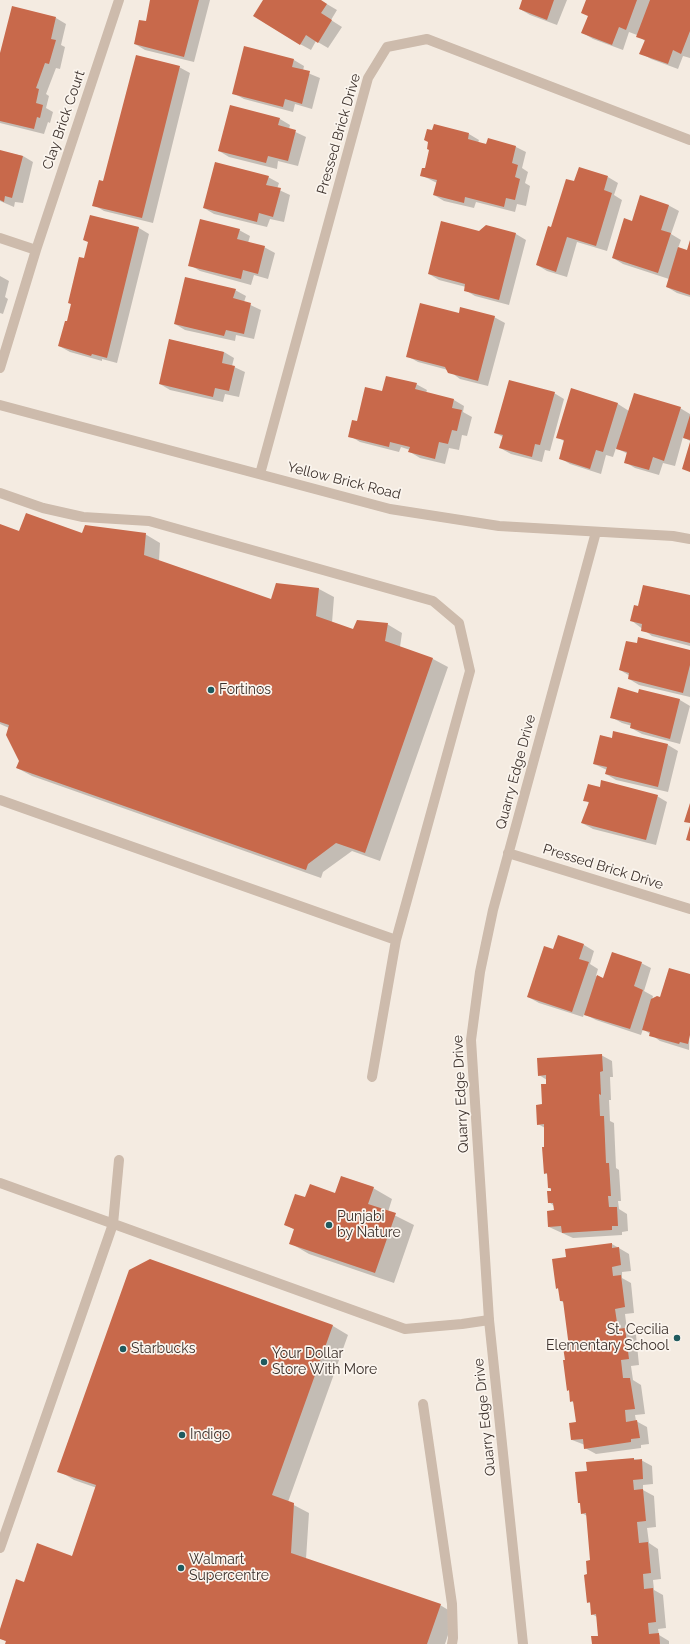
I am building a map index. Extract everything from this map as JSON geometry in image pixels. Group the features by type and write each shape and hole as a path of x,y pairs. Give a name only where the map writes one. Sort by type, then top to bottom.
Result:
{"street":[{"name":"Clay Brick Court","path":"0,368 36,250 120,0"},
{"name":"Pressed Brick Drive","path":"260,474 368,78 387,47 427,40 690,140"},
{"path":"0,238 36,250"},
{"name":"Yellow Brick Road","path":"0,405 390,509 499,526 673,536 690,539"},
{"path":"0,493 43,508 83,517 148,521 418,596 433,601 459,623 470,671 396,940 372,1077"},
{"name":"Quarry Edge Drive","path":"523,1644 489,1320 471,1040 480,972 508,853 596,532"},
{"path":"0,800 396,940"},
{"name":"Pressed Brick Drive","path":"508,853 690,909"},
{"path":"0,1548 112,1224 118,1160"},
{"path":"0,1183 405,1329 489,1320"},
{"path":"423,1404 452,1604 452,1644"}],"building":[{"path":"150,0 199,0 184,57 134,44 139,20 146,21"},
{"path":"263,0 321,0 327,4 321,13 332,20 318,43 306,35 300,45 253,16"},
{"path":"522,0 554,0 547,20 519,9"},
{"path":"586,0 637,0 626,30 619,27 612,45 581,33 588,16 581,13"},
{"path":"650,0 690,0 690,31 681,54 673,50 668,64 639,54 645,40 636,37"},
{"path":"12,6 56,17 51,39 56,40 49,64 45,63 36,88 39,89 36,103 43,105 40,118 37,117 34,129 0,121 0,53"},
{"path":"244,46 294,59 292,67 310,71 302,104 285,99 283,107 232,94"},
{"path":"136,55 180,66 142,218 92,206 99,180 103,181"},
{"path":"230,105 280,118 278,125 296,130 288,161 268,156 266,163 218,151"},
{"path":"434,124 469,133 468,139 486,144 488,138 516,146 512,163 518,165 515,177 520,179 515,200 506,198 504,207 465,197 464,203 433,195 437,180 420,176 422,168 425,168 429,150 427,149 428,142 424,140 427,129 432,130"},
{"path":"0,150 23,156 12,198 5,196 4,202 0,200"},
{"path":"215,162 269,176 266,185 281,188 273,217 259,213 257,222 203,208"},
{"path":"579,167 608,176 604,190 612,193 596,246 567,237 556,272 536,265 548,226 551,227 566,179 574,181"},
{"path":"640,195 669,205 661,230 671,233 658,273 612,258 624,218 632,221"},
{"path":"90,215 139,227 107,358 92,354 91,356 58,346 65,321 67,321 71,304 68,303 79,257 84,258 88,242 83,240"},
{"path":"200,219 240,229 237,239 265,246 258,274 243,270 241,279 188,266"},
{"path":"441,221 479,231 486,225 516,233 499,300 464,291 465,284 428,274"},
{"path":"690,240 690,295 666,287 678,247 687,250"},
{"path":"185,277 236,289 233,298 251,303 244,334 226,330 224,336 174,324"},
{"path":"420,303 459,313 460,307 495,316 478,381 448,373 445,367 406,357"},
{"path":"169,339 224,352 222,363 235,366 229,391 215,388 213,397 159,384"},
{"path":"386,376 417,383 415,389 454,399 452,408 462,410 457,431 452,430 448,444 439,442 435,459 408,452 410,447 390,442 389,447 348,437 352,420 357,421 365,387 382,391"},
{"path":"509,380 555,392 540,445 535,444 532,457 499,448 503,435 494,433"},
{"path":"571,388 618,403 603,452 596,450 590,469 559,459 564,440 556,438"},
{"path":"634,393 681,407 664,461 653,457 649,470 624,463 627,452 616,449"},
{"path":"690,415 690,440 683,438"},
{"path":"690,442 690,472 682,469"},
{"name":"Fortinos","path":"26,513 82,533 85,525 146,533 144,555 271,599 276,583 319,588 316,616 353,629 357,620 388,623 385,641 433,658 365,853 336,843 308,864 306,870 16,768 19,761 6,735 9,725 0,722 0,524 19,531"},
{"path":"643,585 690,595 690,643 641,631 642,624 630,621 634,605 638,606"},
{"path":"638,637 690,650 690,665 683,693 628,679 629,673 619,670 626,641 637,643"},
{"path":"618,687 638,693 639,689 680,699 670,739 630,728 631,723 610,718"},
{"path":"613,731 668,744 658,787 605,774 607,767 593,764 600,735 612,738"},
{"path":"601,780 658,795 646,840 581,823 589,802 583,801 588,784 600,787"},
{"path":"690,803 690,823 684,822"},
{"path":"690,826 690,841 686,840"},
{"path":"558,935 584,944 579,959 589,962 572,1012 527,997 544,946 553,949"},
{"path":"612,952 642,962 634,986 643,990 630,1029 584,1015 597,975 603,978"},
{"path":"669,968 690,974 690,1035 688,1044 680,1042 679,1044 649,1036 650,1032 642,1030 651,999 657,996 660,997"},
{"path":"602,1054 603,1071 600,1072 601,1095 599,1094 600,1116 604,1116 606,1163 609,1163 611,1196 608,1196 609,1207 617,1207 618,1226 612,1226 612,1230 562,1233 561,1226 548,1227 547,1211 554,1210 553,1203 548,1203 547,1191 551,1191 551,1188 548,1188 547,1173 544,1174 542,1147 544,1147 544,1124 537,1125 536,1105 542,1104 541,1084 546,1084 546,1075 538,1076 537,1058"},
{"path":"341,1176 374,1187 368,1204 396,1213 375,1273 289,1244 294,1229 284,1225 295,1194 305,1197 310,1184 335,1193"},
{"path":"612,1243 612,1248 619,1247 621,1265 612,1267 613,1276 621,1275 625,1307 615,1309 618,1329 625,1328 629,1359 621,1360 623,1378 630,1378 635,1409 625,1410 626,1422 637,1420 640,1438 631,1439 631,1442 584,1449 583,1439 571,1440 569,1423 576,1422 573,1401 570,1402 569,1390 567,1391 563,1360 565,1360 563,1347 569,1347 563,1301 560,1301 558,1288 556,1289 552,1259 566,1257 565,1249"},
{"path":"150,1259 333,1325 272,1495 294,1503 291,1553 441,1604 427,1644 5,1644 6,1641 0,1639 0,1629 16,1579 24,1582 37,1543 72,1556 96,1485 57,1472 129,1270"},
{"path":"634,1458 634,1460 642,1459 643,1479 633,1480 634,1490 643,1489 646,1521 637,1522 639,1543 648,1542 651,1573 643,1574 644,1589 653,1588 656,1622 648,1623 649,1634 659,1633 660,1644 592,1644 591,1636 598,1636 596,1614 591,1615 590,1602 587,1603 584,1575 587,1574 586,1561 590,1560 586,1513 581,1514 580,1503 578,1503 575,1472 587,1471 586,1462"}],"place":[{"name":"Fortinos","path":"211,690"},
{"name":"Punjabi by Nature","path":"329,1225"},
{"name":"St. Cecilia Elementary School","path":"677,1338"},
{"name":"Starbucks","path":"123,1349"},
{"name":"Your Dollar Store With More","path":"264,1362"},
{"name":"Indigo","path":"182,1435"},
{"name":"Walmart Supercentre","path":"181,1568"}]}
